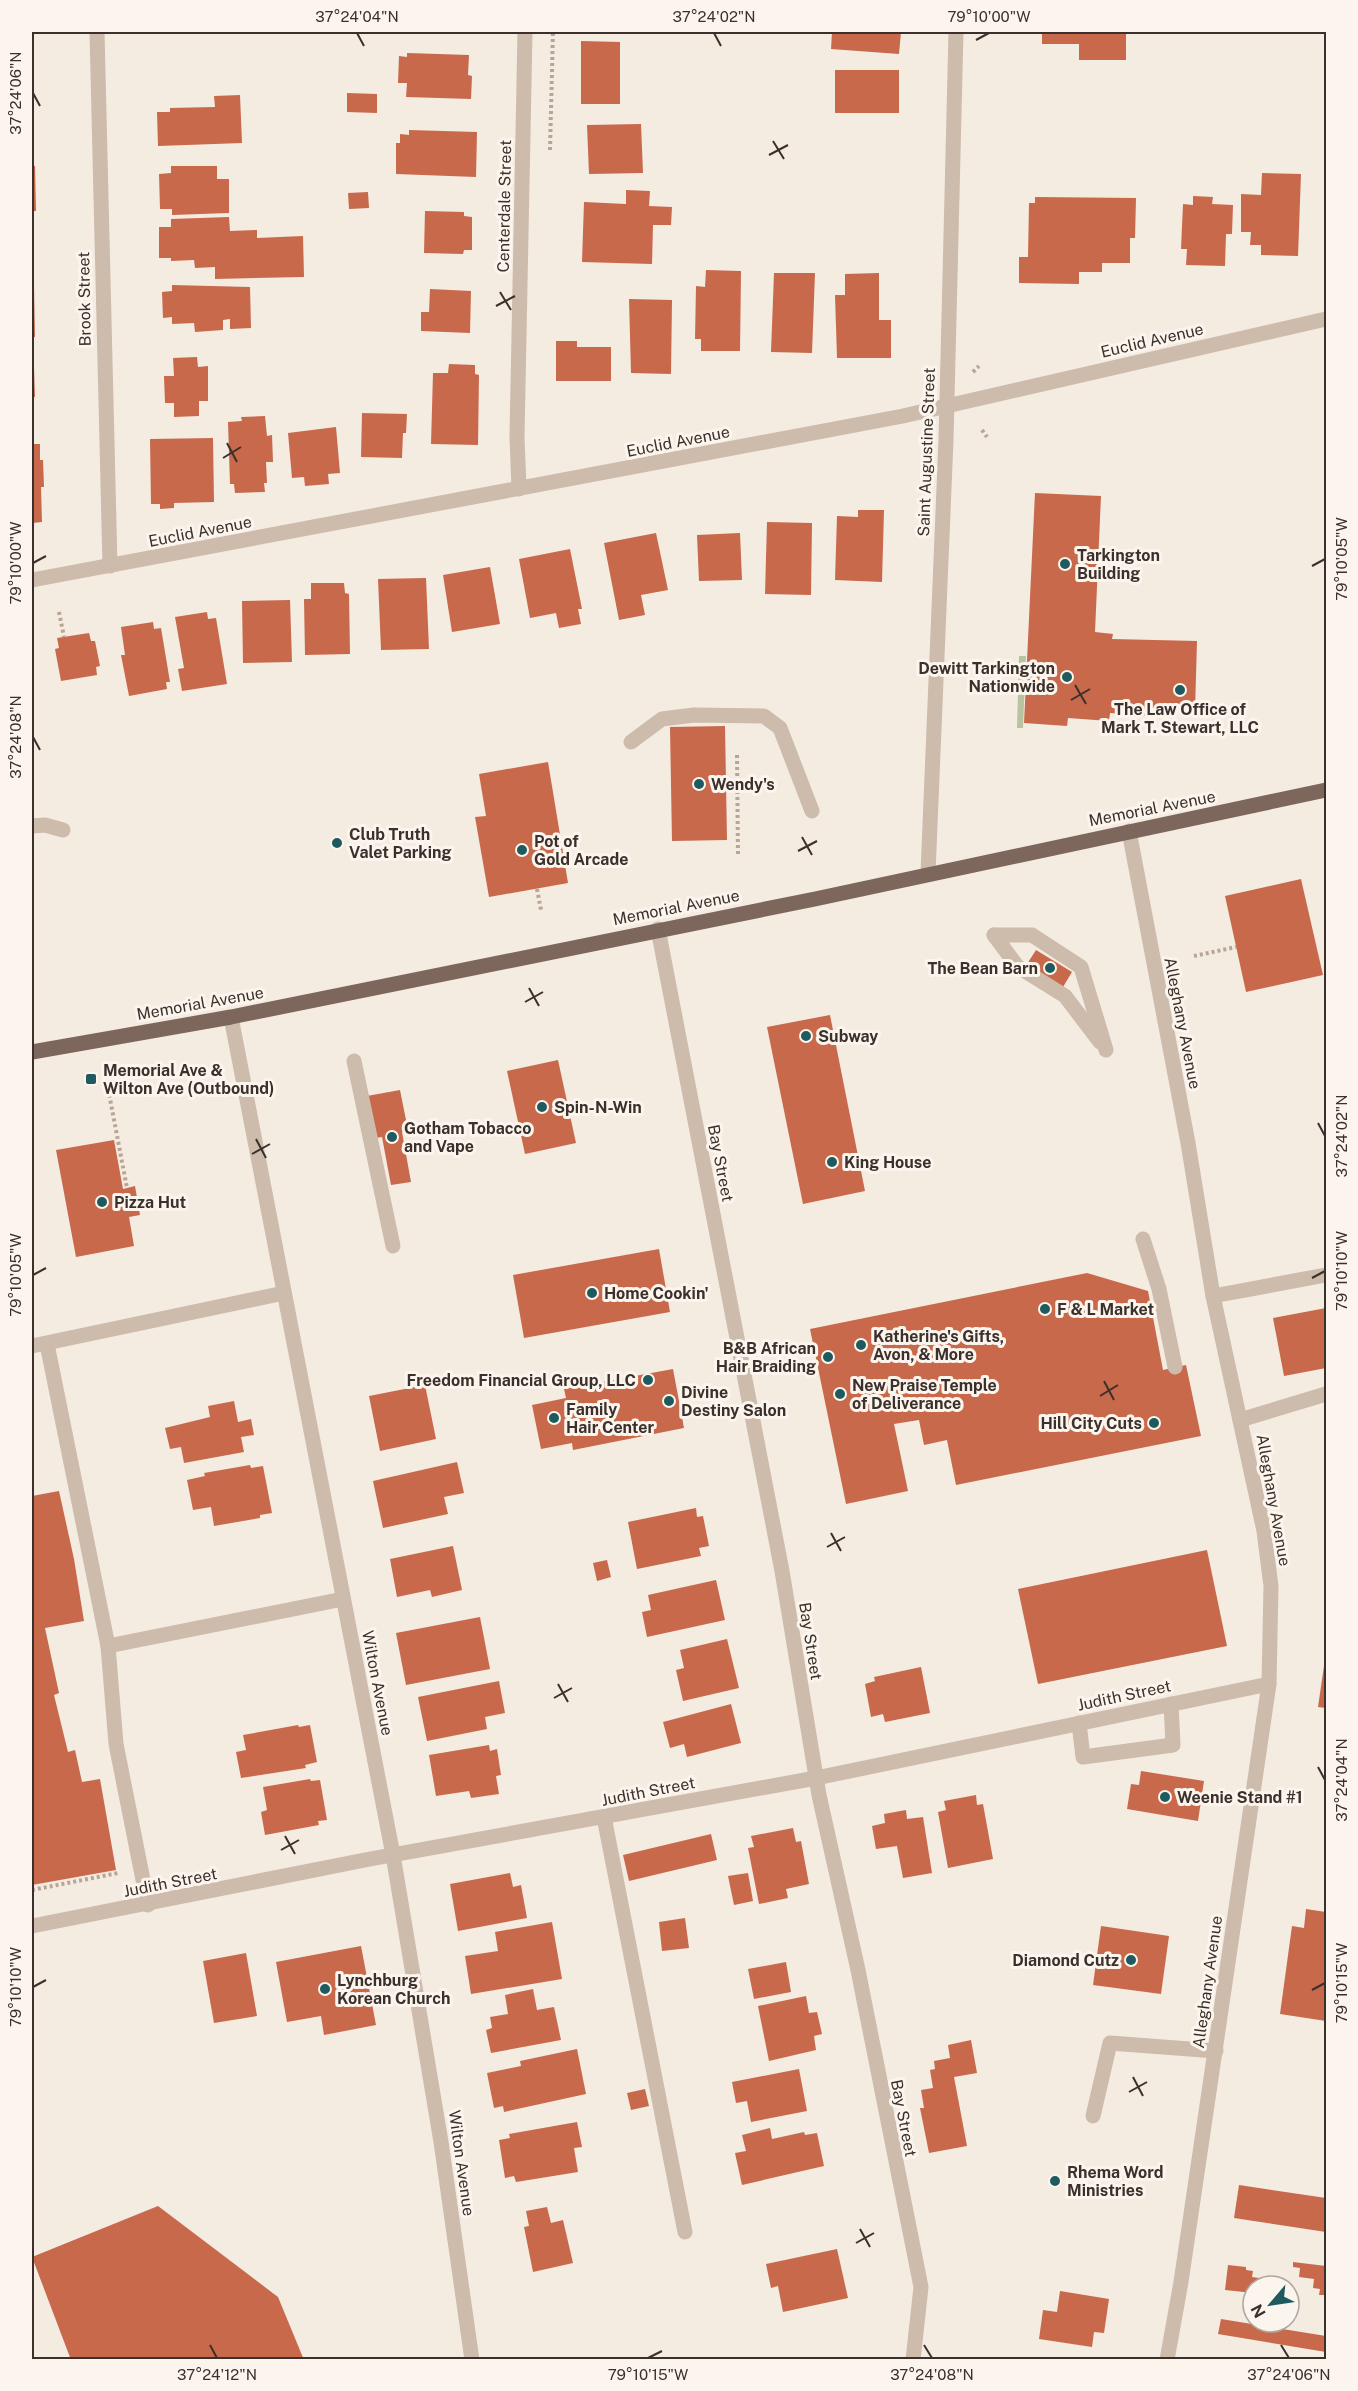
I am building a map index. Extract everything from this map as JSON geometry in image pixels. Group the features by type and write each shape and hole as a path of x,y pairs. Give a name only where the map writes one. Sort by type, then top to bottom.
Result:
{"main road":[{"name":"Memorial Avenue","path":"32,1052 231,1017 815,898 1326,790"}],"street":[{"name":"Brook Street","path":"97,32 110,566"},
{"name":"Centerdale Street","path":"519,489 518,425 525,32"},
{"name":"Saint Augustine Street","path":"928,873 947,404 956,32"},
{"name":"Euclid Avenue","path":"32,580 903,416 947,404 1326,319"},
{"path":"631,742 662,719 694,715 764,716 780,728 813,811"},
{"path":"32,826 45,825 63,830"},
{"name":"Alleghany Avenue","path":"1129,831 1188,1143 1213,1296 1264,1531 1271,1586 1269,1684 1183,2271 1167,2360"},
{"name":"Bay Street","path":"658,929 782,1571 816,1778 858,1970 921,2287 913,2360"},
{"path":"993,935 1032,935 1081,967 1106,1050 1065,996 1017,966 993,935"},
{"name":"Wilton Avenue","path":"231,1017 393,1855 441,2142 472,2360"},
{"path":"354,1061 393,1246"},
{"path":"1143,1239 1159,1288 1175,1367"},
{"path":"1213,1296 1326,1275"},
{"path":"148,1905 116,1744 108,1646 39,1345 284,1293"},
{"path":"1240,1420 1326,1394"},
{"path":"108,1646 343,1599"},
{"name":"Judith Street","path":"32,1926 393,1855 816,1778 1269,1684"},
{"path":"1079,1723 1083,1757 1173,1745 1171,1704"},
{"path":"604,1817 685,2232"},
{"path":"1093,2116 1110,2043 1216,2051"}],"path":[{"path":"982,430 987,436"},
{"path":"59,612 64,637"},
{"path":"737,755 738,856"},
{"path":"537,889 541,910"},
{"path":"1194,956 1236,947"},
{"path":"107,1083 127,1188"},
{"path":"32,1890 111,1874"}],"green space":[{"path":"1019,656 1026,656 1023,728 1017,728"}],"building":[{"path":"832,32 901,32 899,54 831,49"},
{"path":"1042,32 1126,32 1126,60 1079,60 1079,44 1042,44"},
{"path":"581,41 620,42 620,104 581,104"},
{"path":"407,53 469,55 468,75 472,76 471,99 406,97 407,83 398,83 399,56 407,57"},
{"path":"835,70 899,70 899,113 835,113"},
{"path":"347,93 377,94 377,113 347,112"},
{"path":"240,95 242,143 158,146 157,112 170,112 170,108 215,107 214,96"},
{"path":"641,124 643,173 589,174 587,125"},
{"path":"409,130 477,132 476,177 396,174 396,143 400,143 400,134 409,135"},
{"path":"32,166 35,166 36,211 32,211"},
{"path":"171,166 217,166 217,179 229,179 229,213 172,215 172,209 160,209 159,174 171,173"},
{"path":"1262,173 1301,174 1298,256 1261,255 1261,245 1250,245 1251,232 1241,232 1241,194 1261,195"},
{"path":"626,190 650,191 649,206 672,207 671,225 653,225 652,264 582,262 584,202 626,204"},
{"path":"368,192 369,208 349,209 348,193"},
{"path":"1193,196 1213,197 1212,204 1233,205 1232,234 1226,234 1225,266 1186,265 1187,249 1181,249 1183,204 1193,205"},
{"path":"1035,197 1136,198 1135,238 1130,238 1130,263 1102,263 1102,272 1079,272 1079,284 1019,283 1019,257 1028,257 1029,203 1035,203"},
{"path":"425,211 464,212 464,216 472,217 472,250 464,250 463,254 424,253"},
{"path":"229,217 230,231 257,230 257,238 303,236 304,277 215,279 215,267 195,268 194,260 171,261 171,258 159,258 159,227 171,227 171,219"},
{"path":"706,270 741,271 740,351 701,351 701,339 695,339 696,286 705,287"},
{"path":"774,273 815,273 812,353 771,352"},
{"path":"879,273 879,320 891,320 891,358 837,358 835,295 845,295 845,274"},
{"path":"172,285 250,287 251,328 230,329 230,319 223,320 223,330 195,332 194,323 172,324 172,317 163,318 162,292 172,291"},
{"path":"32,286 34,286 35,337 32,337"},
{"path":"430,289 471,291 470,333 421,331 421,312 429,312"},
{"path":"629,299 672,300 671,374 631,373"},
{"path":"556,341 577,341 577,347 611,347 611,381 556,381"},
{"path":"197,357 198,367 208,366 208,401 199,401 199,416 174,417 174,403 165,403 164,376 174,376 173,358"},
{"path":"449,364 475,365 475,374 479,375 478,445 431,444 433,373 448,373"},
{"path":"32,368 34,368 35,397 32,397"},
{"path":"362,413 407,414 406,433 403,433 402,458 361,457"},
{"path":"265,416 267,436 272,435 273,462 266,462 265,492 235,493 234,484 230,484 228,422 242,421 241,417"},
{"path":"336,427 340,473 328,474 329,484 305,486 304,477 292,478 288,433"},
{"path":"213,438 214,502 174,503 174,508 160,509 160,504 151,504 150,439"},
{"path":"32,444 40,444 44,487 41,487 42,522 32,523"},
{"name":"Tarkington Building","path":"1035,493 1101,496 1095,632 1113,634 1112,639 1197,641 1195,711 1152,708 1151,716 1110,713 1109,721 1068,718 1067,726 1024,723"},
{"path":"858,510 884,510 882,582 835,580 837,516 858,517"},
{"path":"767,522 812,523 811,595 765,594"},
{"path":"656,533 668,590 641,595 645,615 619,620 604,543"},
{"path":"740,533 742,580 699,581 697,535"},
{"path":"570,549 582,609 578,609 581,624 559,628 556,613 530,618 519,559"},
{"path":"490,567 500,624 452,632 443,575"},
{"path":"426,578 429,649 381,650 378,579"},
{"path":"311,583 344,583 345,593 349,594 350,654 305,655 304,599 311,599"},
{"path":"290,600 292,662 243,663 242,601"},
{"path":"207,612 208,619 216,618 227,684 182,691 178,669 184,668 175,617"},
{"path":"153,622 154,629 161,628 170,682 166,682 167,689 129,696 121,655 125,655 121,627"},
{"path":"89,633 91,641 95,641 100,666 96,667 97,675 61,681 55,649 59,648 57,638"},
{"name":"Wendy's","path":"725,726 727,840 672,841 670,727"},
{"name":"Pot of Gold Arcade","path":"548,762 568,883 489,897 475,817 486,816 479,774"},
{"path":"1301,879 1323,975 1246,992 1225,896"},
{"name":"The Bean Barn","path":"1036,950 1072,972 1063,987 1027,964"},
{"path":"830,1015 865,1191 803,1204 767,1027"},
{"name":"Spin-N-Win","path":"558,1060 576,1143 525,1154 507,1071"},
{"name":"Gotham Tobacco and Vape","path":"400,1090 408,1130 402,1132 411,1182 391,1185 382,1137 376,1138 367,1096"},
{"name":"Pizza Hut","path":"114,1140 123,1189 135,1186 140,1215 129,1217 134,1246 76,1257 56,1150"},
{"name":"Home Cookin'","path":"659,1249 670,1312 524,1338 513,1275"},
{"path":"1087,1273 1148,1291 1163,1370 1186,1365 1201,1436 956,1485 947,1440 924,1445 919,1420 894,1424 908,1491 846,1504 810,1329"},
{"path":"1326,1308 1326,1368 1284,1376 1273,1318"},
{"path":"673,1369 684,1428 573,1450 572,1443 541,1449 532,1405 566,1398 564,1389"},
{"path":"425,1385 436,1439 380,1451 369,1396"},
{"path":"234,1401 238,1422 251,1419 254,1435 241,1437 244,1452 184,1463 181,1447 170,1449 165,1428 210,1417 208,1406"},
{"path":"457,1462 464,1493 444,1497 448,1514 383,1528 373,1481"},
{"path":"250,1465 251,1468 263,1466 272,1513 260,1515 260,1518 214,1526 211,1507 193,1510 187,1480 205,1476 204,1473"},
{"path":"59,1491 74,1559 84,1621 45,1628 59,1693 54,1695 68,1752 75,1750 82,1782 100,1779 116,1870 32,1885 32,1496"},
{"path":"696,1508 697,1517 703,1516 709,1546 699,1548 701,1556 637,1569 628,1522"},
{"path":"453,1546 462,1590 432,1597 430,1590 397,1597 390,1559"},
{"path":"1207,1550 1227,1646 1038,1684 1018,1589"},
{"path":"607,1560 611,1577 597,1581 593,1563"},
{"path":"716,1580 725,1620 647,1637 642,1612 651,1610 648,1595"},
{"path":"480,1617 490,1669 406,1685 396,1633"},
{"path":"727,1639 739,1688 683,1701 676,1670 684,1668 680,1650"},
{"path":"1326,1659 1326,1708 1318,1707"},
{"path":"921,1667 930,1713 885,1722 883,1714 871,1717 865,1684 875,1681 874,1677"},
{"path":"499,1681 505,1713 485,1717 487,1729 427,1741 418,1697"},
{"path":"731,1704 741,1743 687,1757 684,1744 670,1748 663,1722"},
{"path":"298,1725 299,1727 310,1725 317,1762 305,1765 306,1768 241,1778 236,1752 246,1750 243,1735"},
{"path":"489,1745 490,1751 497,1749 501,1775 496,1776 499,1794 471,1798 469,1791 436,1796 429,1755"},
{"name":"Weenie Stand #1","path":"1141,1771 1204,1781 1198,1821 1127,1809 1131,1784 1139,1785"},
{"path":"310,1779 311,1781 320,1780 327,1820 318,1821 319,1825 265,1835 261,1812 267,1810 263,1787"},
{"path":"976,1795 977,1805 983,1804 993,1859 948,1868 938,1812 946,1810 944,1801"},
{"path":"906,1810 907,1819 923,1817 932,1873 903,1878 897,1846 876,1849 872,1826 885,1823 884,1814"},
{"path":"793,1828 796,1842 801,1841 809,1884 786,1889 788,1898 759,1904 748,1848 754,1847 751,1836"},
{"path":"711,1834 717,1860 629,1881 623,1855"},
{"path":"510,1873 513,1887 521,1885 527,1918 458,1931 450,1884"},
{"path":"748,1873 753,1901 734,1905 728,1876"},
{"path":"1306,1909 1326,1912 1326,2021 1280,2014 1292,1926 1304,1928"},
{"path":"685,1918 689,1948 662,1951 659,1922"},
{"path":"552,1922 562,1979 471,1994 465,1956 498,1951 495,1932"},
{"name":"Diamond Cutz","path":"1101,1926 1169,1936 1161,1994 1093,1985"},
{"name":"Lynchburg Korean Church","path":"361,1946 376,2025 324,2035 321,2016 287,2022 276,1962"},
{"path":"246,1953 257,2016 214,2023 203,1961"},
{"path":"786,1962 791,1992 754,1999 748,1969"},
{"path":"533,1989 537,2010 554,2007 561,2040 491,2053 486,2030 492,2028 490,2017 508,2014 505,1995"},
{"path":"806,1996 809,2013 817,2012 822,2034 814,2036 816,2050 769,2061 758,2006"},
{"path":"971,2040 977,2073 954,2077 967,2146 929,2153 920,2108 924,2108 921,2090 933,2088 930,2070 935,2069 934,2061 950,2058 948,2045"},
{"path":"577,2049 586,2094 504,2112 503,2106 494,2108 487,2073 521,2066 520,2061"},
{"path":"799,2069 807,2111 751,2122 747,2101 736,2103 732,2082"},
{"path":"645,2089 649,2106 631,2110 627,2093"},
{"path":"577,2122 582,2147 574,2148 578,2172 516,2182 514,2176 505,2178 499,2140 510,2138 509,2134"},
{"path":"770,2128 772,2139 804,2132 805,2135 817,2133 824,2166 742,2185 735,2153 746,2151 742,2135"},
{"path":"1239,2185 1326,2198 1326,2232 1234,2218"},
{"path":"158,2206 278,2297 304,2360 71,2360 32,2257"},
{"path":"547,2207 551,2223 563,2220 573,2263 533,2272 524,2227 529,2226 526,2211"},
{"path":"837,2249 848,2298 783,2312 778,2286 771,2288 766,2264"},
{"path":"1293,2262 1326,2266 1326,2295 1319,2295 1320,2289 1313,2288 1314,2279 1301,2277 1300,2268 1293,2267"},
{"path":"1228,2265 1246,2267 1246,2270 1253,2271 1252,2274 1241,2274 1241,2292 1225,2290"},
{"path":"1060,2291 1109,2299 1104,2333 1094,2332 1092,2347 1039,2339 1043,2310 1057,2312"},
{"path":"1221,2319 1241,2322 1241,2334 1301,2334 1301,2332 1326,2336 1326,2352 1218,2334"}],"place":[{"name":"Tarkington Building","path":"1065,564"},
{"name":"Dewitt Tarkington Nationwide","path":"1067,677"},
{"name":"The Law Office of Mark T. Stewart, LLC","path":"1180,690"},
{"name":"Wendy's","path":"699,784"},
{"name":"Club Truth Valet Parking","path":"337,843"},
{"name":"Pot of Gold Arcade","path":"522,850"},
{"name":"The Bean Barn","path":"1050,968"},
{"name":"Subway","path":"806,1036"},
{"name":"Memorial Ave & Wilton Ave (Outbound)","path":"91,1079"},
{"name":"Spin-N-Win","path":"542,1107"},
{"name":"Gotham Tobacco and Vape","path":"392,1137"},
{"name":"King House","path":"832,1162"},
{"name":"Pizza Hut","path":"102,1202"},
{"name":"Home Cookin'","path":"592,1293"},
{"name":"F & L Market","path":"1045,1309"},
{"name":"Katherine's Gifts, Avon, & More","path":"861,1345"},
{"name":"B&B African Hair Braiding","path":"828,1357"},
{"name":"Freedom Financial Group, LLC","path":"648,1380"},
{"name":"New Praise Temple of Deliverance","path":"840,1394"},
{"name":"Divine Destiny Salon","path":"669,1401"},
{"name":"Family Hair Center","path":"554,1418"},
{"name":"Hill City Cuts","path":"1154,1423"},
{"name":"Weenie Stand #1","path":"1165,1797"},
{"name":"Diamond Cutz","path":"1131,1960"},
{"name":"Lynchburg Korean Church","path":"325,1989"},
{"name":"Rhema Word Ministries","path":"1055,2181"}]}
